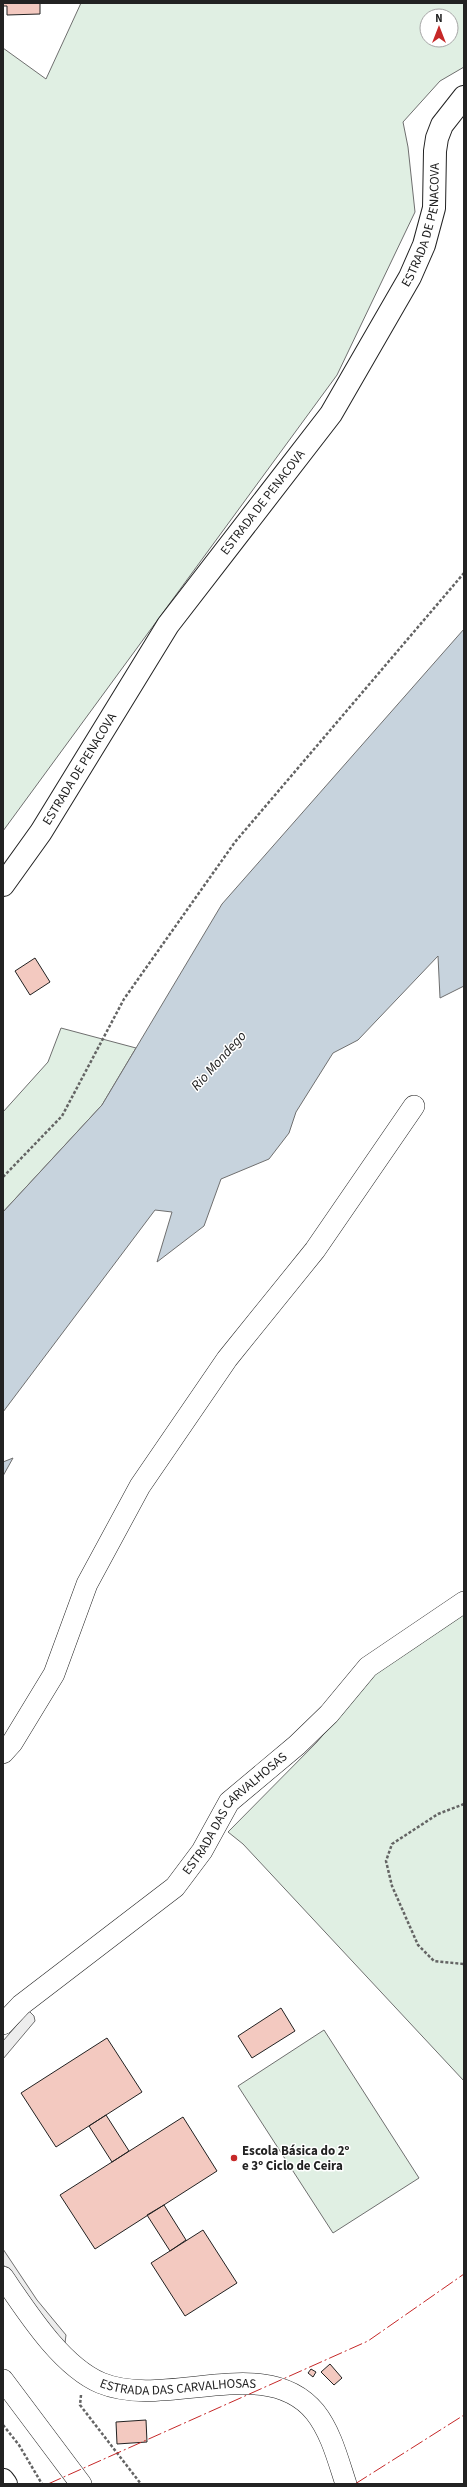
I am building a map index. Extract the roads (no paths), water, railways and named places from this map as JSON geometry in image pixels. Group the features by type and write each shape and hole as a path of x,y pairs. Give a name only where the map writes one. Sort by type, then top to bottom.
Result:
{"main road":[{"name":"ESTRADA DE PENACOVA","path":"3,885 41,832 168,625 331,414 416,264 430,226 434,208 435,151 437,138 442,125 464,97"},
{"path":"3,2480 6,2484"}],"street":[{"path":"3,1753 12,1743 54,1674 87,1584 140,1486 227,1358 315,1250 414,1106"},
{"name":"ESTRADA DAS CARVALHOSAS","path":"3,2024 21,2005 175,1887 202,1851 229,1802 324,1719 368,1667 464,1602"},
{"name":"ESTRADA DAS CARVALHOSAS","path":"3,2278 55,2346 84,2372 100,2383 125,2391 154,2392 258,2383 280,2388 299,2398 314,2411 327,2433 346,2484"},
{"path":"3,2380 80,2484"},
{"path":"61,2458 73,2484"}],"water":[{"name":"Rio Mondego","path":"464,629 464,986 440,998 438,956 358,1040 333,1053 296,1112 289,1133 269,1159 221,1179 204,1226 157,1262 172,1212 155,1210 3,1412 3,1212 102,1105 222,904"},
{"path":"13,1458 3,1476 3,1462"}],"place":[{"name":"Escola Básica do 2º e 3º Ciclo de Ceira","path":"234,2158"}]}
